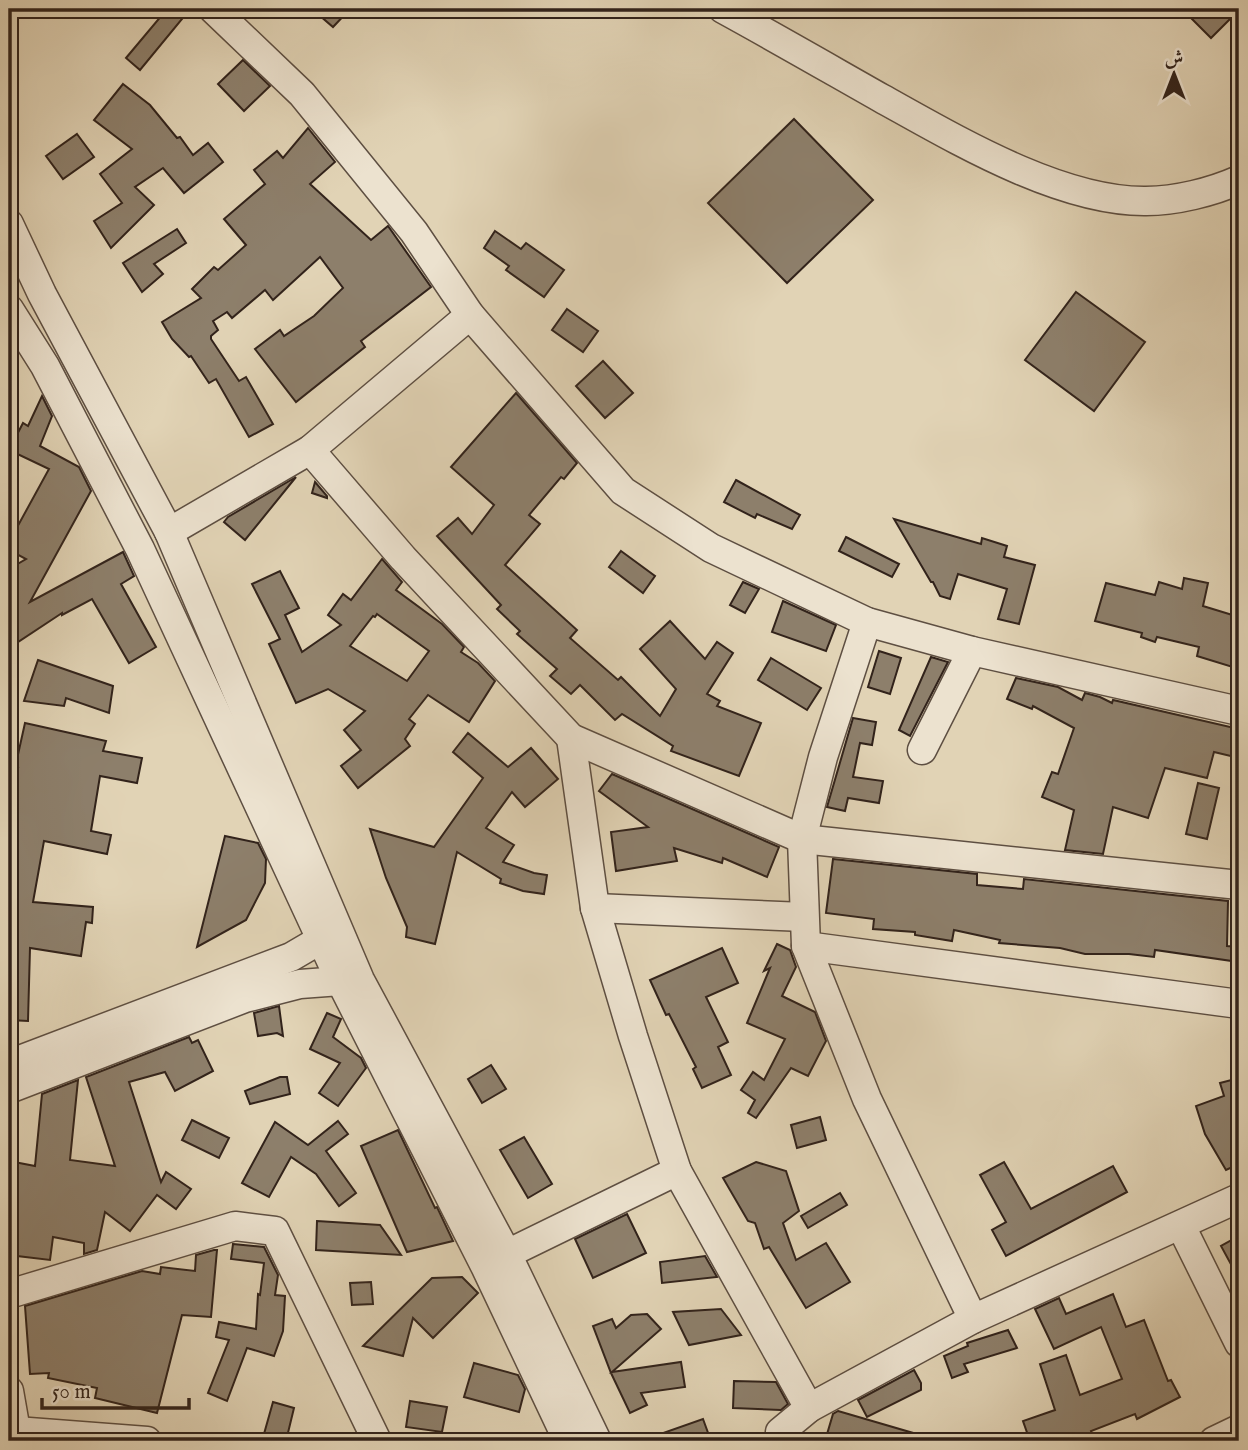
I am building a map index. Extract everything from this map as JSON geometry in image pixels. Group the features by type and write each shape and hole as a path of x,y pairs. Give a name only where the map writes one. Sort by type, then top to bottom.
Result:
{"street":[{"path":"213,9 302,94 415,232 470,315 623,491 710,548 867,622 972,651 1239,711"},
{"path":"723,9 946,135 1039,178 1092,195 1146,201 1192,195 1239,180"},
{"path":"9,224 42,293 169,532 328,932"},
{"path":"9,302 42,293"},
{"path":"9,309 44,366 140,549 328,932 568,1441"},
{"path":"169,532 310,450 470,315"},
{"path":"310,450 403,558 571,738 802,839 1239,885"},
{"path":"867,622 823,757 802,839 806,946 867,1099 973,1319"},
{"path":"922,750 972,651"},
{"path":"571,738 595,908 632,1036 677,1171 809,1408"},
{"path":"595,908 804,917"},
{"path":"9,1064 291,957 328,932"},
{"path":"806,946 1239,1004"},
{"path":"9,1089 245,998 300,984 350,980"},
{"path":"350,980 507,1254 597,1441"},
{"path":"507,1254 677,1171"},
{"path":"780,1432 809,1408 973,1319 1239,1198"},
{"path":"9,1294 236,1226 275,1231 377,1441"},
{"path":"1181,1226 1239,1343"},
{"path":"9,1391 15,1436 147,1441"},
{"path":"1214,1441 1239,1430"}],"building":[{"path":"167,9 182,19 140,70 126,58"},
{"path":"312,9 350,9 333,27"},
{"path":"1199,9 1239,10 1211,38 1190,17"},
{"path":"243,60 270,86 244,111 218,84"},
{"path":"123,84 150,105 193,155 208,143 223,162 184,193 163,168 135,187 154,205 111,248 94,221 122,203 100,174 132,149 94,120"},
{"path":"794,119 873,200 787,283 708,203"},
{"path":"308,128 335,162 310,184 371,240 388,226 431,287 361,341 365,347 296,402 255,349 280,330 284,336 314,316 343,288 320,257 273,300 265,290 232,318 227,312 213,321 218,330 211,339 239,381 246,377 273,424 249,437 216,379 209,383 191,356 172,339 162,322 201,298 192,289 214,267 218,270 246,245 224,219 265,184 254,170 277,151 283,158"},
{"path":"77,134 94,157 63,179 46,156"},
{"path":"177,229 186,243 154,264 163,274 142,292 123,263"},
{"path":"495,231 521,249 526,243 564,270 544,297 506,270 509,266 484,248"},
{"path":"1076,292 1145,342 1094,411 1025,360"},
{"path":"567,309 598,331 583,352 552,330"},
{"path":"603,361 633,393 605,418 576,386"},
{"path":"516,393 577,463 564,479 561,477 529,515 540,524 505,565 577,630 570,638 618,680 621,677 660,716 676,689 640,649 670,621 705,659 717,642 733,653 707,694 720,701 717,706 761,723 739,776 671,751 673,746 622,714 615,720 580,685 571,694 550,676 557,669 517,634 520,631 497,609 501,605 437,536 458,518 472,534 494,505 451,467"},
{"path":"42,396 52,416 40,446 79,467 91,491 30,602 123,552 134,576 121,584 156,647 129,663 92,599 62,613 18,642 13,634 9,641 9,569 26,559 9,550 9,542 49,469 9,450 23,423 28,426"},
{"path":"296,477 245,540 224,522 228,517"},
{"path":"736,480 800,515 792,529 757,514 755,518 724,502"},
{"path":"315,482 327,496 327,498 312,493"},
{"path":"894,519 981,544 982,538 1007,546 1004,557 1035,565 1019,624 998,619 1007,589 958,574 950,599 940,596"},
{"path":"846,537 899,564 892,577 839,551"},
{"path":"621,551 655,576 643,593 609,567"},
{"path":"382,559 402,582 396,590 442,624 464,647 461,652 478,663 495,681 469,722 428,695 409,719 415,724 405,739 410,746 358,788 341,766 361,750 344,730 365,711 328,689 296,703 269,644 280,639 252,584 280,571 299,608 285,615 302,652 341,625 328,615 343,594 351,600","holes":["377,614 429,651 407,681 350,646"]},
{"path":"1184,578 1208,583 1203,606 1239,617 1239,669 1197,656 1199,647 1157,637 1155,642 1141,637 1142,633 1095,621 1106,583 1155,595 1159,582 1182,589"},
{"path":"743,582 759,589 745,613 730,605"},
{"path":"783,601 836,625 826,651 772,632"},
{"path":"879,651 901,658 890,694 868,687"},
{"path":"931,657 948,662 910,736 899,730"},
{"path":"771,658 821,688 807,710 758,680"},
{"path":"38,660 113,686 109,713 66,698 64,706 24,701"},
{"path":"1016,678 1058,687 1082,700 1085,693 1112,703 1113,700 1239,729 1239,758 1214,752 1207,778 1165,768 1148,818 1113,807 1103,854 1065,850 1074,810 1042,797 1052,772 1058,774 1074,728 1033,706 1032,709 1007,699"},
{"path":"853,718 876,722 872,745 860,743 853,777 883,781 879,803 848,798 845,811 827,807"},
{"path":"25,723 106,741 103,751 142,758 137,783 100,776 91,831 111,835 107,854 44,841 33,902 93,907 92,923 86,922 81,956 30,948 28,1021 9,1020 9,805"},
{"path":"468,733 508,767 531,748 558,779 525,807 512,792 486,828 514,845 503,862 547,875 544,894 523,891 500,883 501,879 457,852 435,944 406,937 407,927 386,878 370,829 434,847 483,778 453,752"},
{"path":"612,774 779,847 767,877 723,858 722,863 674,848 677,861 616,871 611,832 648,827 599,791"},
{"path":"1198,783 1219,788 1207,839 1186,834"},
{"path":"225,836 258,843 266,859 265,883 246,920 197,947"},
{"path":"833,859 977,874 977,885 1023,889 1024,879 1228,901 1227,946 1239,947 1239,962 1155,950 1154,957 1085,954 1060,948 999,943 1000,940 954,930 952,941 915,935 915,932 873,929 874,919 826,913"},
{"path":"777,944 790,950 796,967 782,996 815,1012 826,1041 808,1076 791,1068 756,1118 748,1113 755,1100 741,1090 753,1072 764,1080 785,1039 747,1023 770,968 764,971"},
{"path":"722,948 738,983 706,997 728,1042 718,1047 731,1075 702,1088 693,1069 696,1067 669,1014 666,1015 650,980"},
{"path":"279,1006 283,1036 277,1033 258,1036 254,1013"},
{"path":"327,1013 341,1019 333,1037 361,1058 366,1068 338,1106 319,1093 340,1063 310,1049"},
{"path":"189,1037 192,1043 198,1040 213,1071 175,1091 165,1072 129,1082 161,1182 166,1172 191,1189 176,1209 157,1195 130,1231 105,1212 97,1250 84,1254 84,1243 53,1237 50,1260 9,1255 9,1161 35,1166 42,1094 78,1080 70,1160 115,1166 86,1077"},
{"path":"491,1065 506,1089 482,1103 468,1079"},
{"path":"280,1077 287,1077 290,1094 250,1104 245,1091"},
{"path":"1239,1078 1239,1164 1226,1170 1205,1134 1196,1106 1224,1096 1220,1083"},
{"path":"820,1117 826,1140 797,1148 791,1125"},
{"path":"192,1120 229,1138 219,1158 182,1140"},
{"path":"338,1121 348,1134 326,1151 356,1193 339,1206 316,1174 291,1157 269,1197 242,1183 275,1122 308,1145"},
{"path":"398,1130 453,1241 407,1252 361,1146"},
{"path":"524,1137 552,1184 528,1198 500,1150"},
{"path":"756,1162 786,1171 799,1211 783,1223 796,1260 826,1243 850,1282 806,1308 769,1247 764,1249 755,1223 748,1221 723,1178"},
{"path":"1004,1162 1031,1209 1113,1166 1127,1192 1006,1256 992,1230 1006,1222 980,1175"},
{"path":"840,1193 847,1205 808,1228 801,1216"},
{"path":"627,1214 646,1253 593,1278 575,1239"},
{"path":"317,1221 380,1225 401,1255 316,1250"},
{"path":"1239,1236 1239,1279 1221,1246"},
{"path":"233,1244 264,1247 278,1275 275,1295 285,1296 283,1331 274,1356 247,1348 227,1401 208,1393 229,1340 216,1337 219,1322 256,1329 258,1294 260,1295 264,1263 231,1259"},
{"path":"217,1250 211,1317 182,1315 157,1413 95,1398 97,1388 48,1378 49,1373 30,1374 25,1306 142,1271 160,1274 161,1267 195,1271 196,1255"},
{"path":"705,1256 717,1277 662,1283 660,1262"},
{"path":"462,1277 478,1293 433,1338 413,1318 403,1356 363,1346 432,1278"},
{"path":"371,1282 373,1304 352,1305 350,1283"},
{"path":"1113,1294 1126,1327 1144,1320 1168,1381 1171,1380 1180,1397 1137,1419 1135,1414 1091,1431 1092,1434 1075,1441 1030,1441 1023,1421 1055,1410 1040,1364 1066,1355 1080,1395 1122,1379 1101,1327 1054,1349 1035,1309 1059,1298 1066,1314"},
{"path":"721,1309 741,1335 689,1345 673,1312"},
{"path":"647,1314 661,1329 612,1372 681,1362 685,1387 641,1393 647,1405 630,1413 611,1373 593,1326 612,1319 616,1328 631,1315"},
{"path":"1008,1330 1017,1348 964,1364 968,1372 952,1378 944,1356 968,1346 967,1343"},
{"path":"474,1363 518,1375 525,1389 519,1412 464,1397"},
{"path":"914,1370 921,1383 921,1390 867,1417 858,1400"},
{"path":"734,1381 776,1382 788,1404 781,1410 733,1408"},
{"path":"410,1401 447,1407 442,1432 406,1427"},
{"path":"273,1402 294,1408 286,1441 262,1441"},
{"path":"838,1411 927,1437 926,1441 825,1441 833,1414"},
{"path":"703,1419 711,1441 646,1439"}]}
